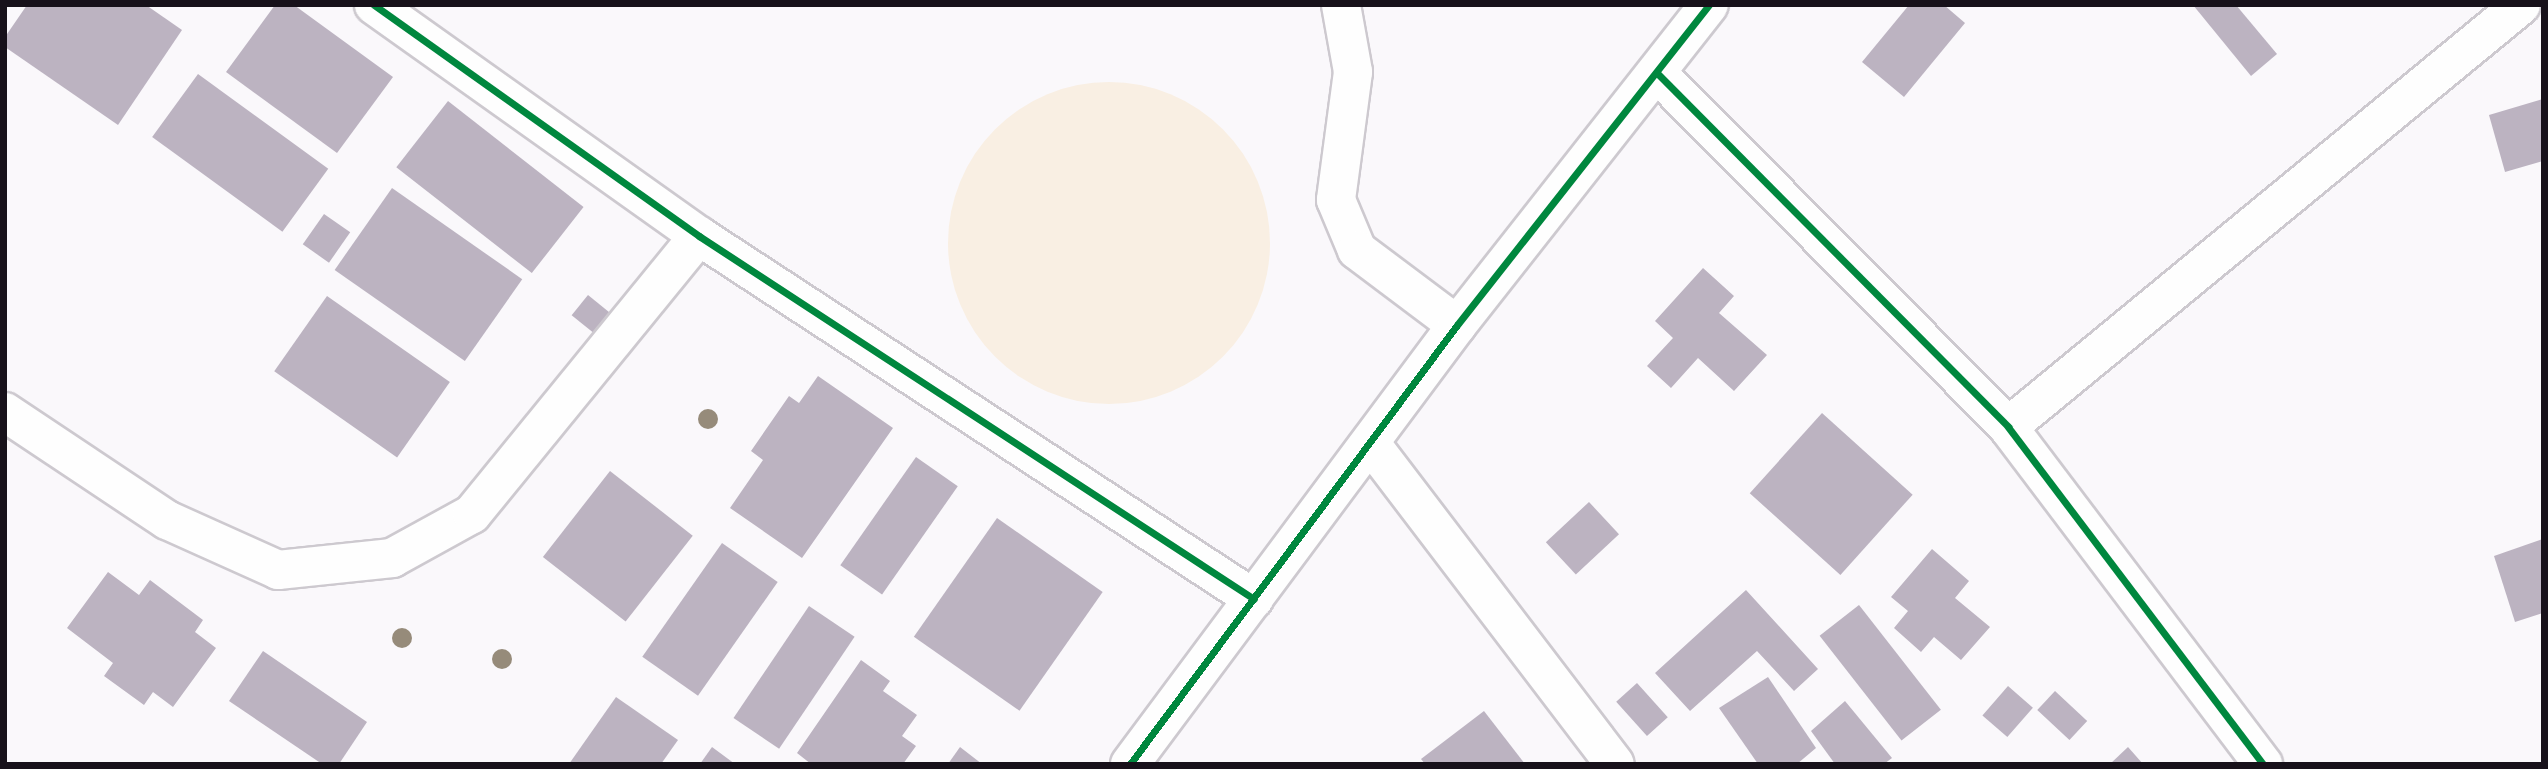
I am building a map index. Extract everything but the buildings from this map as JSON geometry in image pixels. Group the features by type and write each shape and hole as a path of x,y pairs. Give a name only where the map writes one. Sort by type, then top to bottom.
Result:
{"street":[{"path":"374,5 699,236 1254,599"},
{"path":"1341,5 1353,72 1336,200 1357,250 1457,326"},
{"path":"1130,764 1457,326 1709,5"},
{"path":"2008,427 2521,5"},
{"path":"1657,73 2008,427 2263,764"},
{"path":"5,412 167,520 278,570 392,558 472,514 699,236"},
{"path":"1371,444 1615,764"}],"shaded area":[{"path":"1109,82 1140,85 1171,94 1199,109 1223,129 1243,153 1258,181 1267,212 1270,243 1267,274 1258,305 1243,333 1223,357 1199,377 1171,392 1140,401 1109,404 1078,401 1047,392 1019,377 995,357 975,333 960,305 951,274 948,243 951,212 960,181 975,153 995,129 1019,109 1047,94 1078,85"}],"cycle path":[{"path":"374,5 699,236 1254,599"},
{"path":"1130,764 1457,325 1709,5"},
{"path":"1657,73 2008,427 2263,764"}]}
